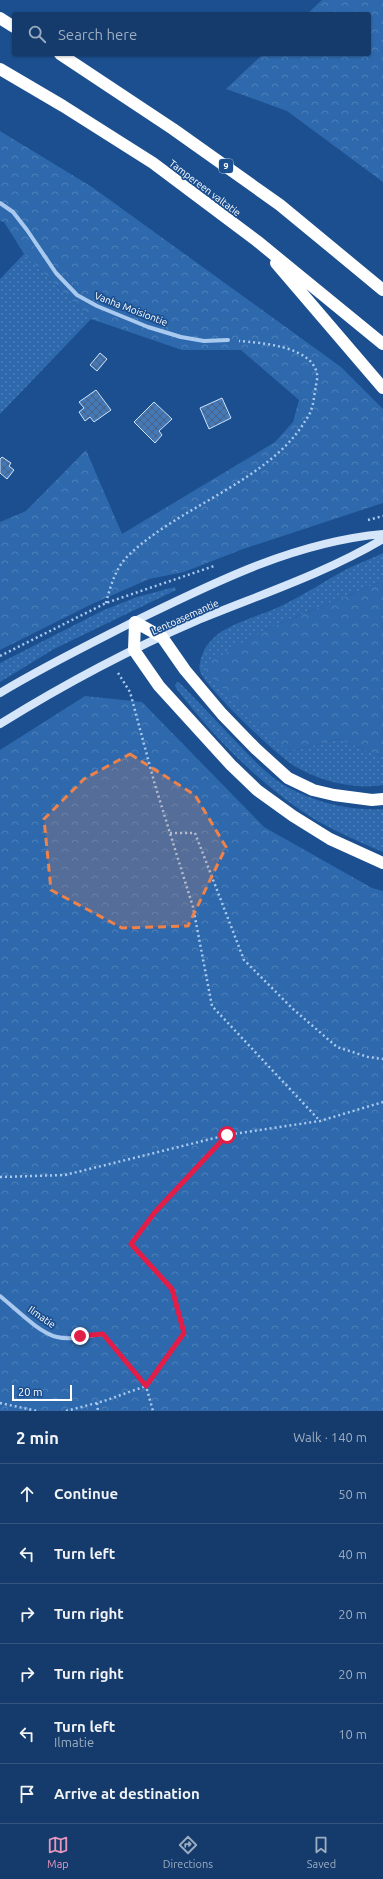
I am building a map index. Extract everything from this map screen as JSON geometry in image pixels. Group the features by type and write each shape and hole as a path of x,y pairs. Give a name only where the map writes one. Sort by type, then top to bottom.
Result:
{"highway":[{"path":"0,18 12,25"},
{"name":"9","path":"63,56 173,129 280,205 383,290"},
{"name":"Tampereen valtatie","path":"0,69 63,106 153,163 257,241 383,344"},
{"path":"257,241 383,388"},
{"path":"383,799 372,800 334,795 313,790 288,778 256,749 222,714 185,670 162,638 135,622 134,650 159,686 192,725 231,765 257,790 293,816 330,839 383,863"}],"main road":[{"name":"Lentoasemantie","path":"0,694 66,656 184,597 278,557 328,543 383,534"},
{"name":"Lentoasemantie","path":"0,724 77,678 110,661 196,621 361,552 383,539"}],"street":[{"name":"Vanha Moisiontie","path":"0,203 13,212 56,273 77,295 97,306 181,337 204,341 228,340"},
{"name":"Ilmatie","path":"0,1296 43,1330 57,1337 73,1338 103,1334"}],"path":[{"path":"106,603 112,580 122,562 130,553 159,530 260,468 289,443 311,411 318,375 311,363 305,357 279,346 228,340"},
{"path":"378,518 383,516"},
{"path":"110,661 130,692 155,785 193,907 212,1006 320,1121"},
{"path":"170,833 195,833 244,960 293,1009 337,1047 368,1057 383,1059"},
{"path":"0,1177 66,1175 227,1135 320,1121 383,1102"},
{"path":"66,1411 97,1403 146,1386 184,1333 172,1289 131,1244 155,1212 227,1135"},
{"path":"103,1334 146,1386 154,1411"},
{"path":"0,1403 37,1411"},
{"path":"97,1403 98,1411"}],"highlighted area":[{"path":"130,754 195,795 226,847 188,926 122,928 51,890 44,819 84,779"}],"green space":[{"path":"322,0 383,0 383,182 287,111 226,89 261,56 371,56 371,12 309,12"},
{"path":"0,131 92,187 341,367 383,409 383,503 243,549 184,572 149,579 92,604 0,650 0,522 26,511 86,450 122,534 275,442 293,422 299,400 241,350 182,350 91,319 24,254 4,222 0,221"},
{"path":"24,254 91,319 0,414 0,279"},
{"path":"383,553 383,581 264,630 288,752 338,739 383,757 383,785 360,786 336,783 303,771 284,759 242,721 205,680 200,671 200,663 206,647 214,637 221,632 241,622 281,606 347,569"},
{"path":"383,581 383,757 338,739 288,752 201,667 264,630"},
{"path":"175,587 176,590 54,649 0,682 0,663 104,610 137,597"},
{"path":"177,682 180,683 269,775 279,782 303,795 329,803 356,808 383,809 383,852 319,822 265,783 203,722 176,688 175,685"},
{"path":"85,696 142,702 264,827 372,888 383,891 383,1411 0,1411 0,750"}],"building":[{"path":"100,353 107,359 97,371 90,365"},
{"path":"96,390 111,410 94,422 90,417 85,421 79,412 84,408 79,402"},
{"path":"222,398 231,418 209,429 200,408"},
{"path":"154,402 172,419 159,431 162,435 155,443 134,422"},
{"path":"2,457 11,463 9,466 14,470 7,479 0,473 0,459"}],"route":[{"path":"80,1336 103,1334 146,1386 184,1333 172,1289 131,1244 155,1212 227,1135"}]}
